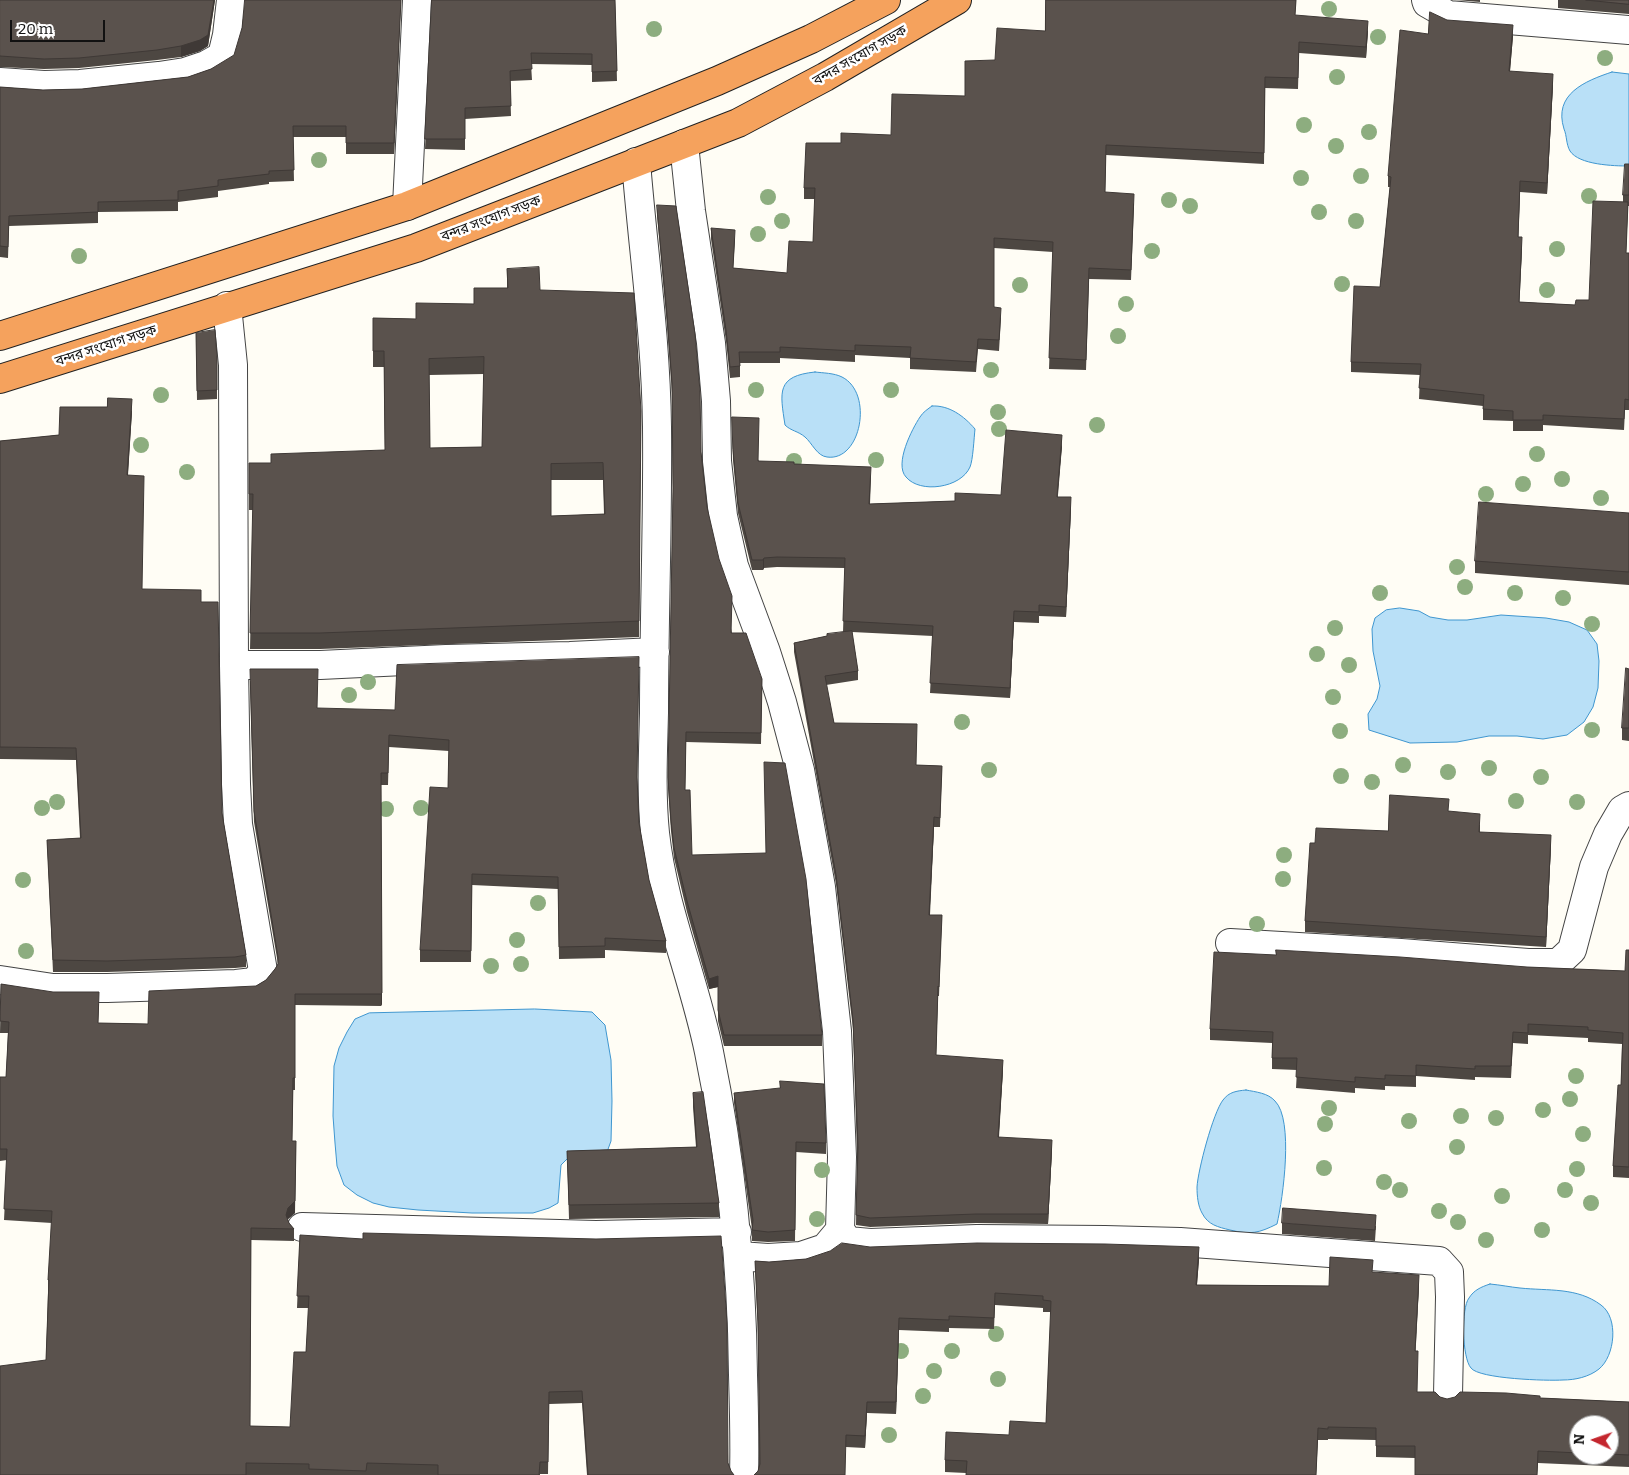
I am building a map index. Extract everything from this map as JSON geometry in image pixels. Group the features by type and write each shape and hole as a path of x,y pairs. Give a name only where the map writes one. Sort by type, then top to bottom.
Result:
{"highway":[{"path":"0,336 407,206 717,81 811,39 886,0"},
{"name":"বন্দর সংযোগ সড়ক","path":"0,379 416,248 738,123 825,77 957,0"}],"street":[{"path":"0,82 80,84 168,75 186,72 206,65 222,56 227,36 231,0"},
{"path":"407,206 417,0"},
{"path":"1426,0 1427,3 1448,15 1629,30"},
{"path":"684,144 691,211 712,353 716,401 717,461 722,516 734,566 766,652 782,702 800,770 821,888 837,1030 842,1157 840,1230 848,1241 870,1243 977,1239 1180,1242 1439,1261 1449,1272 1448,1395"},
{"path":"636,162 652,318 656,383 653,780 655,833 671,910 709,1049 719,1104 738,1244 743,1317 744,1475"},
{"path":"0,980 54,988 157,987 254,982 263,971 238,824 234,665 233,365 227,306"},
{"path":"234,665 320,665 654,652"},
{"path":"1230,943 1528,963 1558,963 1572,950 1594,867 1608,834 1622,810 1629,806"},
{"path":"302,1227 596,1235 738,1244 768,1258 801,1256 825,1248 840,1230"}],"water":[{"path":"1612,72 1629,74 1629,166 1597,164 1575,156 1568,146 1562,117 1563,107 1567,98 1574,91 1592,80"},
{"path":"815,372 842,377 852,385 858,397 859,425 855,438 848,449 839,456 823,456 817,452 805,437 785,425 782,395 787,382 793,377"},
{"path":"932,406 944,407 956,412 975,429 971,464 965,474 949,484 930,487 912,482 906,477 902,464 903,455 913,430 921,415"},
{"path":"1400,608 1419,611 1430,617 1448,620 1467,620 1501,615 1546,618 1569,622 1587,630 1597,644 1599,661 1598,688 1593,707 1584,722 1567,735 1543,739 1517,736 1489,736 1457,742 1410,743 1369,730 1368,714 1377,699 1380,686 1373,651 1372,629 1375,618 1386,610"},
{"path":"535,1009 592,1012 605,1025 611,1060 611,1141 607,1152 567,1159 561,1165 558,1203 533,1213 472,1213 418,1210 373,1203 357,1195 344,1185 337,1166 335,1143 333,1116 334,1066 339,1048 355,1019 369,1013"},
{"path":"1236,1091 1258,1092 1275,1101 1281,1111 1286,1141 1284,1179 1277,1224 1249,1233 1237,1232 1210,1223 1204,1217 1201,1210 1197,1190 1203,1155 1219,1107 1225,1097"},
{"path":"1490,1284 1572,1293 1592,1299 1601,1305 1611,1319 1613,1337 1609,1355 1604,1363 1591,1374 1582,1378 1568,1380 1529,1380 1500,1377 1477,1372 1471,1368 1464,1344 1466,1303 1475,1291"}],"building":[{"path":"0,0 214,0 208,35 200,40 181,46 157,50 79,58 44,59 0,56"},
{"path":"245,0 401,0 394,143 346,143 346,126 293,126 294,170 269,171 269,174 218,180 218,186 178,191 178,200 98,202 98,212 9,216 8,247 0,246 0,87 43,90 82,89 188,77 211,69 234,55 242,28"},
{"path":"432,0 615,0 617,71 592,72 592,54 531,53 532,69 510,71 511,106 465,108 465,139 425,139"},
{"path":"1046,0 1296,0 1295,15 1368,21 1366,47 1299,42 1298,78 1265,77 1264,153 1106,145 1105,192 1134,194 1131,270 1089,268 1086,360 1049,358 1053,242 994,238 994,307 1001,308 999,340 978,339 976,362 910,358 911,347 855,345 855,351 780,347 780,352 739,352 740,366 730,367 711,228 735,230 733,268 787,273 789,241 813,242 815,188 804,188 806,143 841,143 841,133 891,135 892,94 965,96 965,61 995,60 997,28 1045,31"},
{"path":"1586,0 1629,0 1629,4"},
{"path":"1430,12 1447,20 1513,25 1509,71 1553,74 1547,183 1520,181 1518,237 1522,237 1519,302 1575,305 1576,300 1589,300 1593,201 1628,202 1626,253 1629,253 1629,400 1625,399 1624,419 1543,415 1543,420 1513,420 1513,411 1483,409 1484,395 1419,388 1421,364 1351,362 1354,286 1380,287 1391,177 1388,176 1400,30 1428,34"},
{"path":"1625,164 1629,164 1629,195 1623,195"},
{"path":"657,205 676,206 695,334 700,391 701,452 707,507 719,559 732,596 731,633 746,633 762,679 761,733 686,732 685,790 690,790 692,855 766,853 764,762 785,763 806,879 822,1035 724,1035 718,1010 718,976 709,979 674,848 668,777 673,488 672,383"},
{"path":"539,267 540,290 634,293 641,411 639,621 320,633 250,633 253,494 249,494 249,463 271,463 271,454 385,450 384,351 373,351 373,318 416,319 416,303 474,304 474,288 508,288 507,269","holes":["484,357 482,447 430,448 429,359","603,463 605,514 551,516 551,464"]},
{"path":"215,330 217,390 197,391 196,333"},
{"path":"108,398 132,399 127,475 144,476 142,589 201,590 201,602 218,602 222,813 246,955 235,957 107,961 53,960 47,840 81,838 76,748 0,747 0,441 59,435 60,407 107,407"},
{"path":"732,417 759,418 758,461 871,467 869,504 955,501 955,493 1001,495 1006,430 1062,435 1057,497 1071,497 1066,607 1039,605 1039,612 1014,611 1010,688 930,683 933,626 843,621 845,558 777,557 752,560 738,503"},
{"path":"1479,502 1629,513 1629,572 1475,561"},
{"path":"852,631 858,671 825,676 834,723 917,724 916,765 942,766 940,818 934,817 929,915 942,915 936,1055 1003,1060 998,1137 1052,1140 1048,1214 976,1214 870,1218 856,1215 858,1147 853,1020 836,875 794,643 827,636 827,634"},
{"path":"639,657 637,777 639,823 649,880 666,941 605,938 605,946 559,947 558,877 472,874 471,951 420,950 430,787 448,788 449,740 389,735 388,773 381,773 382,993 295,994 295,1078 293,1078 292,1141 296,1141 295,1201 288,1208 286,1215 294,1229 251,1228 250,1426 290,1427 294,1352 306,1352 309,1296 297,1296 300,1235 363,1239 363,1233 596,1239 721,1236 727,1323 728,1463 734,1475 588,1475 582,1391 549,1392 548,1462 540,1462 539,1475 438,1475 438,1465 367,1463 366,1471 309,1469 309,1464 246,1463 246,1475 0,1475 0,1366 46,1360 52,1211 4,1209 7,1149 0,1149 0,1077 6,1077 9,1022 0,1021 1,984 53,992 99,992 98,1023 148,1024 149,991 256,986 266,980 275,969 278,964 278,957 254,811 250,669 318,669 317,708 395,710 397,665"},
{"path":"1626,668 1629,669 1629,728 1622,728"},
{"path":"1390,795 1449,799 1448,811 1480,814 1479,832 1551,835 1546,937 1305,921 1310,843 1315,843 1316,828 1388,831"},
{"path":"1276,950 1527,967 1625,971 1626,950 1629,950 1629,1167 1613,1166 1618,1085 1621,1085 1623,1033 1588,1030 1588,1027 1528,1024 1528,1033 1513,1032 1511,1066 1475,1066 1475,1069 1416,1065 1416,1076 1385,1075 1385,1079 1355,1077 1355,1082 1296,1077 1297,1058 1272,1058 1273,1032 1210,1029 1214,952 1276,955"},
{"path":"780,1081 824,1084 826,1143 796,1142 795,1230 768,1232 752,1230 753,1220 734,1093 780,1088"},
{"path":"703,1092 719,1203 569,1205 567,1151 697,1147 693,1093"},
{"path":"1283,1208 1376,1215 1375,1230 1282,1223"},
{"path":"842,1243 870,1247 977,1243 1199,1247 1196,1285 1329,1286 1330,1257 1373,1260 1372,1272 1419,1275 1415,1351 1418,1351 1417,1392 1435,1392 1440,1397 1447,1399 1455,1397 1460,1392 1506,1393 1540,1396 1540,1398 1629,1402 1629,1455 1619,1454 1619,1415 1569,1415 1569,1453 1538,1451 1537,1475 1415,1475 1415,1446 1376,1446 1376,1428 1328,1427 1328,1429 1318,1428 1316,1475 966,1475 967,1461 945,1460 946,1432 1009,1435 1010,1421 1046,1423 1051,1301 1043,1300 1043,1296 995,1293 994,1318 949,1316 949,1320 899,1318 896,1402 867,1402 865,1436 846,1435 845,1475 754,1475 758,1471 760,1464 755,1261 769,1262 806,1259 830,1251"}]}
